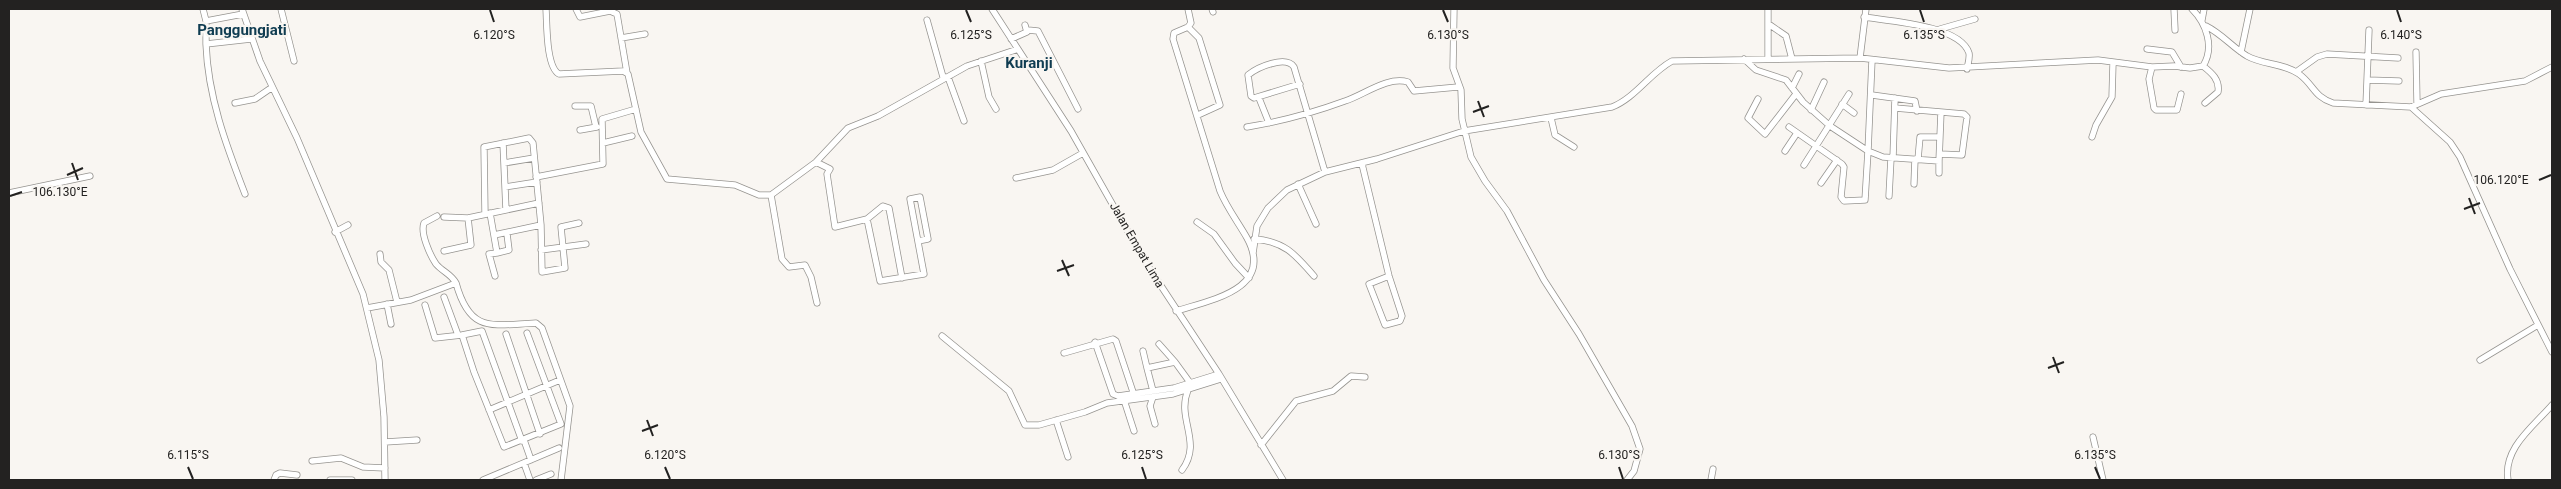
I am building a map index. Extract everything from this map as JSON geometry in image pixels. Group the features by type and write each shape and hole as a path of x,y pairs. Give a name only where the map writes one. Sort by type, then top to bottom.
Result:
{"street":[{"path":"203,9 206,21 207,67 215,107 222,134 245,194"},
{"path":"281,9 294,61"},
{"path":"546,9 551,60 556,72 627,73"},
{"path":"576,9 580,17 610,11 615,12 627,73 644,140 667,179 735,185 759,196 771,195 816,162 848,128 878,116 981,61 1018,49"},
{"name":"Jalan Empat Lima","path":"992,9 1083,153 1131,239 1220,376 1284,480"},
{"path":"1188,9 1191,23 1188,27 1174,34 1173,39 1222,197 1247,239 1253,253"},
{"path":"1454,9 1453,68 1461,94 1464,130 1476,167 1507,211 1544,280 1579,334 1632,426 1640,449 1634,471 1627,480"},
{"path":"1768,9 1770,25 1768,59"},
{"path":"1860,58 1866,9"},
{"path":"2174,9 2174,30"},
{"path":"2192,9 2206,26 2229,40 2241,52 2255,59 2296,72 2310,83 2321,99 2333,103 2414,105 2442,94 2525,81 2552,66"},
{"path":"2202,20 2204,9"},
{"path":"2241,52 2250,9"},
{"path":"206,21 242,11 271,88 296,138 368,308 378,351 386,480"},
{"path":"1864,18 1938,30 1952,35 1968,51 1967,69"},
{"path":"1938,30 1975,19"},
{"path":"927,20 943,77 948,77"},
{"path":"1770,25 1786,36 1792,59"},
{"path":"2203,66 2207,60 2208,51 2206,26"},
{"path":"1188,27 1199,38 1220,106 1198,115"},
{"path":"1011,40 1027,28 1038,31 1078,109"},
{"path":"2366,105 2366,57 2369,30"},
{"path":"621,38 646,34"},
{"path":"206,44 251,39"},
{"path":"2147,49 2172,52 2181,67"},
{"path":"2416,52 2414,105 2450,142 2460,157 2552,352"},
{"path":"2296,72 2322,55 2398,58"},
{"path":"1176,311 1228,294 1249,278 1254,268 1254,239 1257,226 1268,208 1287,190 1298,184 1325,172 1362,164 1464,130 1551,118 1616,106 1663,65 1672,60 1860,58 1927,67 1967,69 2098,60 2152,67 2203,66 2213,74 2219,86 2218,92 2205,103"},
{"path":"1744,59 1756,70 1786,80 1811,110 1830,126 1868,151 1892,158 1917,159 1962,155 1967,117 1964,114 1895,108"},
{"path":"1789,127 1844,167 1842,199 1864,201 1872,94 1872,60"},
{"path":"981,61 989,97 996,109"},
{"path":"1300,84 1260,98 1251,96 1248,75 1271,65 1289,61 1294,67 1300,84 1308,111 1325,172"},
{"path":"2092,137 2096,125 2112,97 2113,63"},
{"path":"2152,67 2149,79 2153,105 2156,110 2178,110 2181,94"},
{"path":"1792,88 1799,74"},
{"path":"948,77 964,121"},
{"path":"2367,80 2398,81"},
{"path":"1247,127 1269,123 1344,102 1379,86 1399,81 1408,82 1414,91 1458,88"},
{"path":"1811,110 1824,82"},
{"path":"234,103 255,99 271,88"},
{"path":"1758,99 1748,118 1765,134 1796,94"},
{"path":"1804,165 1849,94"},
{"path":"1872,94 1916,101 1916,110"},
{"path":"1260,98 1269,123"},
{"path":"1889,196 1895,98"},
{"path":"1842,104 1854,113"},
{"path":"504,187 603,164 603,143 591,106 575,106"},
{"path":"599,127 604,117 636,109"},
{"path":"1939,173 1941,112"},
{"path":"1551,118 1555,136 1574,147"},
{"path":"580,130 599,127"},
{"path":"1785,151 1797,133"},
{"path":"603,143 632,136"},
{"path":"1914,184 1920,137 1940,137"},
{"path":"497,253 488,214 483,148 486,145 530,138 533,143 539,203 542,272 565,268 561,227 579,223"},
{"path":"503,143 506,210"},
{"path":"1016,178 1053,170 1083,153"},
{"path":"504,163 534,158"},
{"path":"1821,183 1836,160"},
{"path":"816,162 830,169 827,174 835,227 867,219 882,206 889,208 902,278"},
{"path":"1362,164 1389,276 1402,319 1385,326 1369,284 1389,276"},
{"path":"9,193 90,176"},
{"path":"1298,184 1316,224"},
{"path":"771,195 782,259 788,267 805,265 811,277 818,303"},
{"path":"867,219 880,281 924,274 910,199 920,197 928,239 918,241"},
{"path":"539,203 468,218 441,216 424,223 424,232 436,263 452,276 465,308 479,322 498,325 536,323 540,325 571,411 561,480"},
{"path":"444,251 471,245 468,218"},
{"path":"1197,222 1214,234 1235,263 1249,278"},
{"path":"335,232 348,225"},
{"path":"494,236 540,225"},
{"path":"495,276 489,254 509,250 507,234"},
{"path":"1254,239 1270,240 1289,249 1314,276"},
{"path":"541,250 586,244"},
{"path":"380,254 381,262 389,270 397,302"},
{"path":"368,308 411,300 456,284"},
{"path":"444,297 503,447 540,434 561,424 527,333"},
{"path":"387,304 391,324"},
{"path":"425,305 436,338 482,332 507,402 531,460"},
{"path":"2480,360 2538,325"},
{"path":"506,334 540,434"},
{"path":"942,336 1009,392 1025,425 1056,420 1124,400 1189,387 1220,376"},
{"path":"1064,352 1110,338 1116,341 1133,392"},
{"path":"1095,342 1113,394 1118,396 1133,392 1153,394"},
{"path":"1159,344 1175,362 1189,387 1184,409 1190,437 1191,456 1182,470"},
{"path":"1143,351 1153,394 1150,406 1155,424"},
{"path":"1147,368 1175,362"},
{"path":"1261,445 1296,401 1333,391 1351,376 1365,377"},
{"path":"489,410 560,380"},
{"path":"1124,400 1134,431"},
{"path":"2508,480 2508,463 2515,446 2552,405"},
{"path":"1056,420 1068,457"},
{"path":"2093,438 2103,480"},
{"path":"385,442 417,440"},
{"path":"483,480 559,448"},
{"path":"312,461 341,458 363,467 385,468"},
{"path":"524,463 530,480"},
{"path":"1711,480 1713,469"},
{"path":"274,480 276,475 280,473 298,475"},
{"path":"536,480 551,474"},
{"path":"330,480 352,480"}],"district":[{"name":"Panggungjati","path":"242,30"},
{"name":"Kuranji","path":"1029,63"}]}
